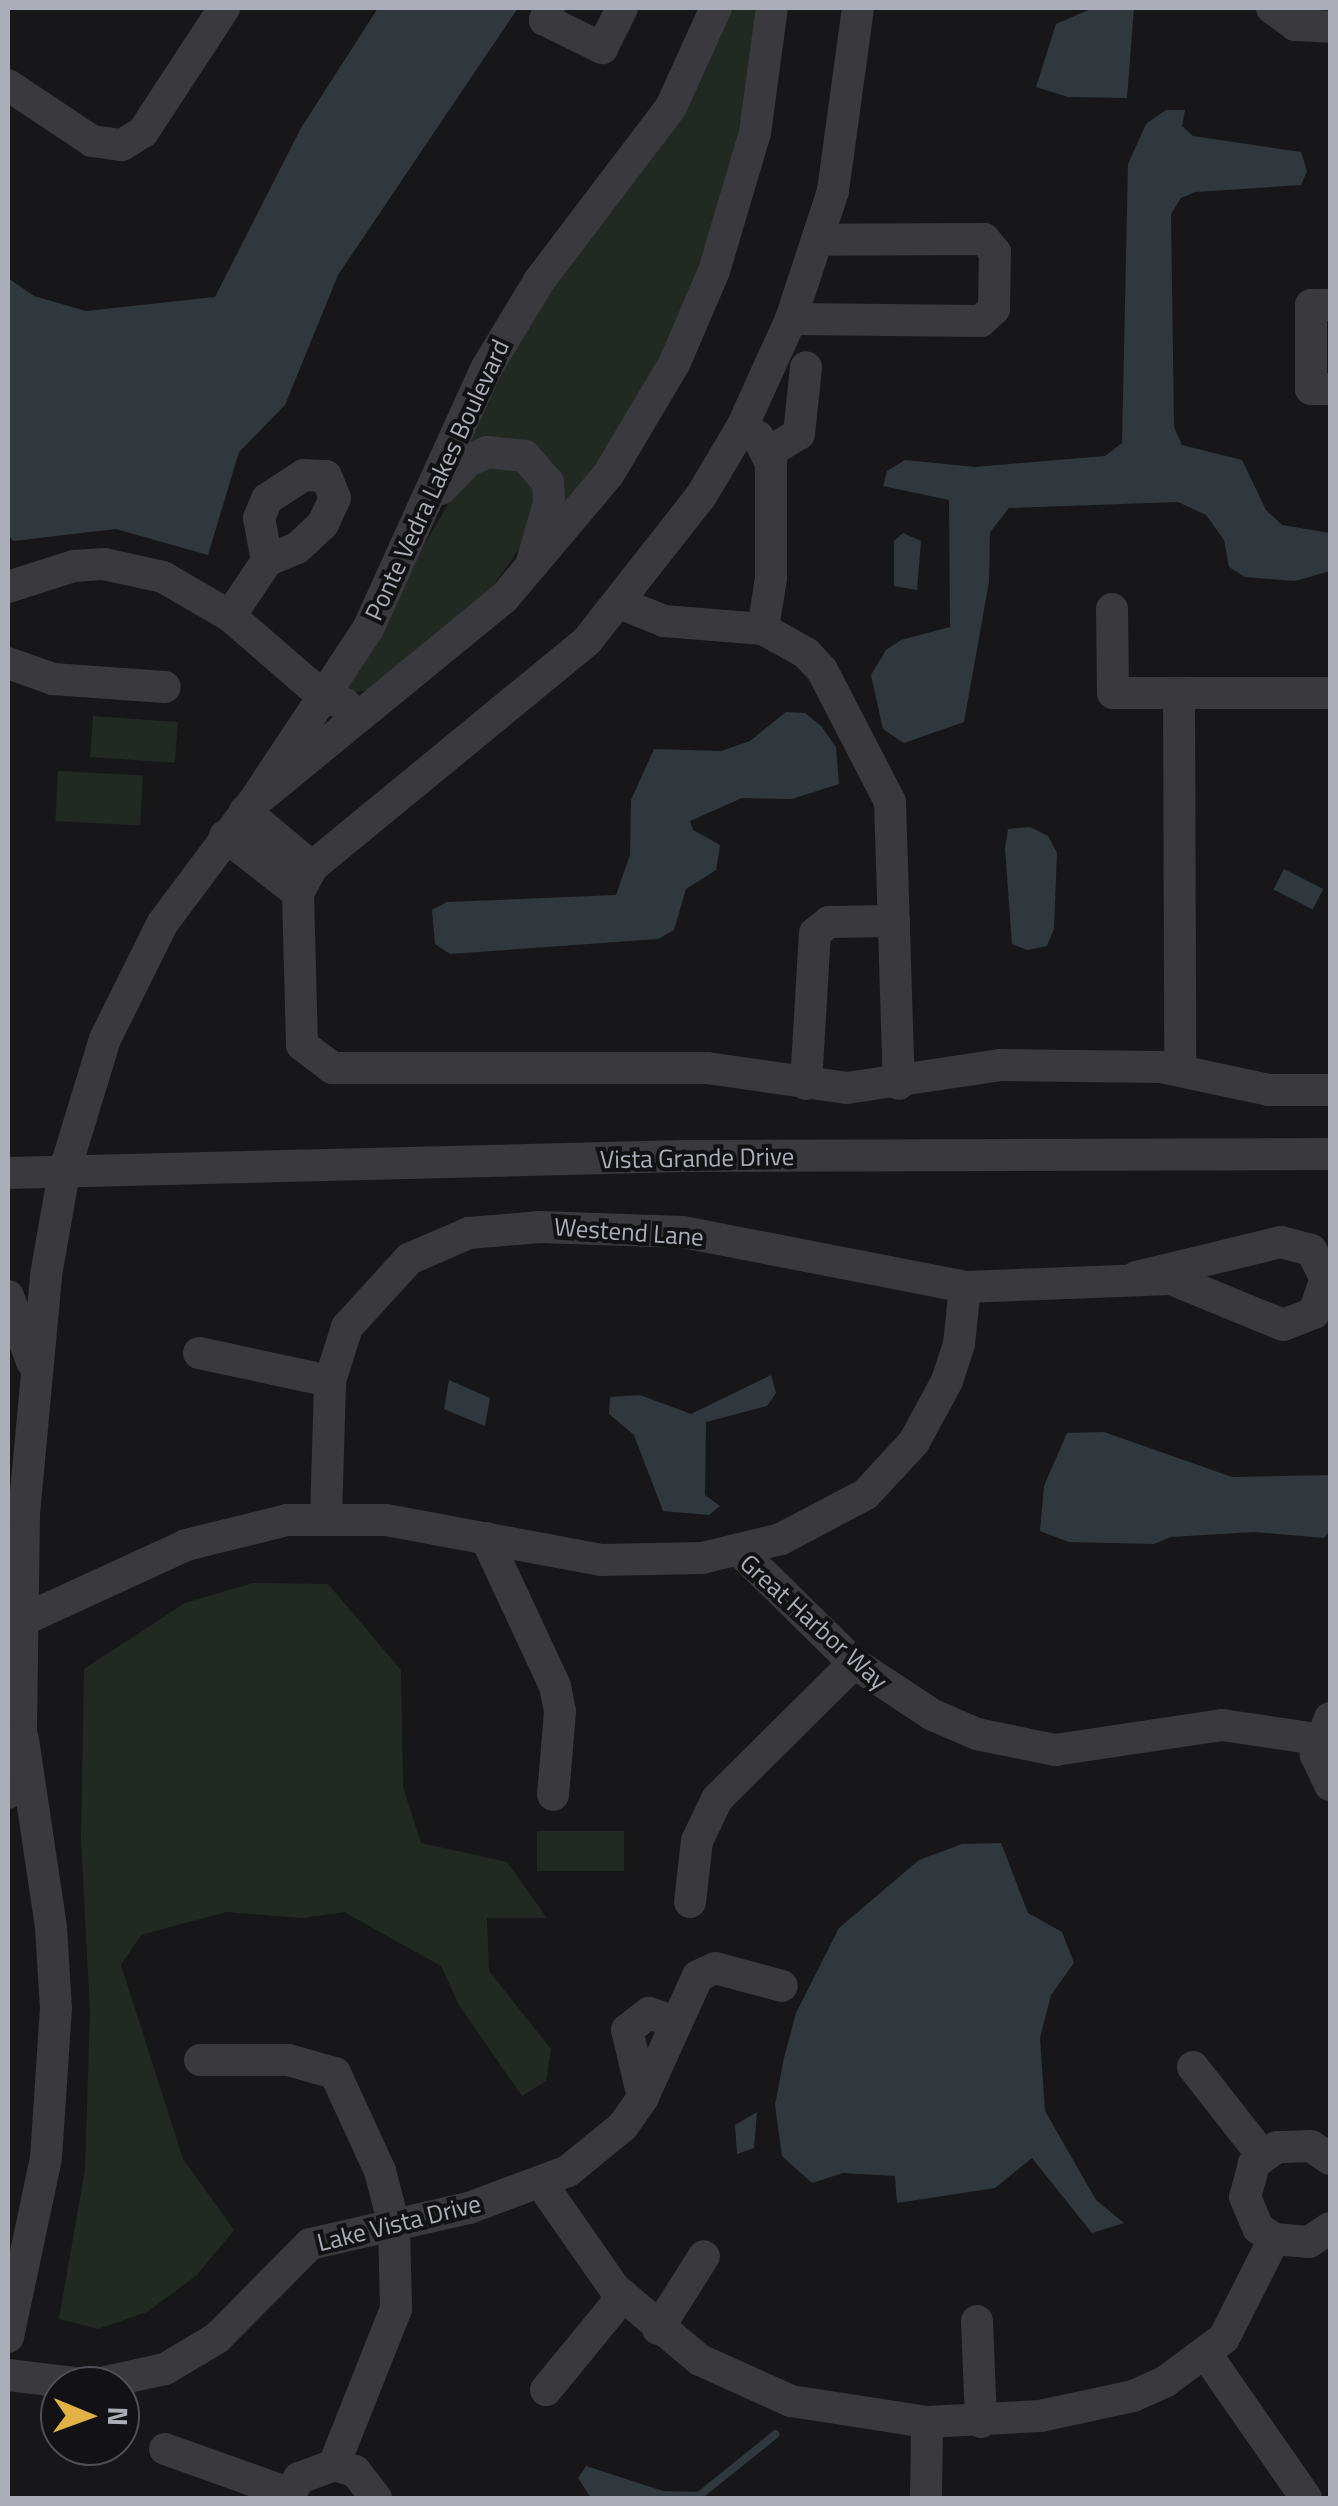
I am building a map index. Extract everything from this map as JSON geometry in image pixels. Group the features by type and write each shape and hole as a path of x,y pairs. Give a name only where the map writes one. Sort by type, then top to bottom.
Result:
{"street":[{"path":"549,8 545,20 602,48 622,8"},
{"name":"Ponte Vedra Lakes Boulevard","path":"8,1793 34,1370 64,1172 89,1084 131,981 368,630 508,328 671,107 716,8"},
{"name":"Ponte Vedra Lakes Boulevard","path":"241,816 384,699 529,571 608,475 693,325 745,177 772,8"},
{"path":"858,8 844,138 818,240 791,319 742,427 702,496 622,604 520,701 305,880 297,1032 319,1063 707,1068 806,1084 898,1084 1001,1065 1180,1070 1269,1090 1330,1090"},
{"path":"1272,8 1295,25 1330,27"},
{"path":"8,85 92,140 122,145 143,132 214,10"},
{"path":"791,319 981,321 994,309 994,252 984,240 818,240"},
{"path":"1330,306 1311,305 1311,389 1330,389"},
{"path":"768,453 799,434 806,366"},
{"path":"742,427 768,453 771,578 763,628"},
{"path":"425,508 468,460 498,452 525,456 548,482 549,504 529,571"},
{"path":"230,616 267,561"},
{"path":"8,587 74,566 104,564 163,577 230,616 324,697 344,704 384,699"},
{"path":"622,604 664,621 763,628 806,652 822,670 882,777 892,818 898,1084"},
{"path":"1112,609 1113,693 1330,693"},
{"path":"8,663 53,680 165,687"},
{"path":"1179,694 1180,1070"},
{"path":"241,816 305,880"},
{"path":"806,1084 815,933 829,922 894,922"},
{"name":"Vista Grande Drive","path":"8,1173 682,1156 1330,1154"},
{"name":"Westend Lane","path":"326,1518 330,1380 346,1327 386,1278 436,1244 485,1230 683,1232 965,1287 1136,1277"},
{"path":"1281,1242 1311,1250 1322,1264 1328,1291 1314,1313 1283,1325 1204,1288 1136,1277 1281,1242"},
{"path":"740,1551 837,1514 892,1470 947,1381 959,1344 965,1287"},
{"path":"8,1296 34,1370"},
{"path":"200,1352 330,1380"},
{"name":"Great Harbor Way","path":"21,1621 186,1545 236,1530 326,1518 386,1520 600,1560 661,1562 740,1551 854,1663 933,1716 1010,1744 1095,1748 1222,1725 1324,1729 1320,1770 1330,1784"},
{"path":"486,1538 556,1686 553,1794"},
{"path":"690,1902 696,1842 717,1799 854,1663"},
{"name":"Ponte Vedra Lakes Boulevard","path":"8,2337 46,2158 56,2008 35,1798 14,1730"},
{"name":"Lake Vista Drive","path":"8,2375 92,2385 166,2369 217,2338 310,2244 541,2183 598,2151 643,2097 698,1976 716,1968 782,1986"},
{"path":"200,2060 288,2060 335,2073 361,2119 394,2224 396,2309 334,2465"},
{"path":"1193,2068 1262,2155"},
{"path":"1327,2147 1294,2144 1262,2155 1246,2179 1245,2198 1258,2228 1274,2239 1309,2242 1330,2228"},
{"path":"541,2183 623,2296 658,2329 700,2360 791,2401 927,2422 980,2422 1133,2396 1206,2354 1245,2307 1274,2239"},
{"path":"658,2329 704,2256"},
{"path":"546,2390 623,2296"},
{"path":"977,2321 980,2422"},
{"path":"1206,2354 1306,2498"},
{"path":"926,2498 927,2422"},
{"path":"165,2449 288,2496 299,2478 334,2465 355,2472 376,2498"}],"shaded area":[{"path":"378,8 518,8 338,275 285,405 239,452 208,555 116,529 13,541 8,534 8,278 34,296 86,311 215,297 301,128"},
{"path":"725,8 764,8 754,90 686,322 564,521 561,483 458,449 478,403"},
{"path":"1093,8 1134,8 1127,98 1068,97 1036,87 1056,24"},
{"path":"1166,110 1185,110 1182,126 1193,136 1301,152 1307,171 1301,185 1195,192 1181,198 1171,214 1174,427 1182,445 1242,460 1266,510 1282,525 1330,533 1330,571 1295,581 1245,577 1229,567 1224,540 1206,515 1178,502 1009,508 990,532 989,582 964,722 904,743 883,729 871,675 886,650 901,640 950,627 949,500 883,486 887,471 905,460 975,467 1105,456 1122,443 1128,164 1146,124"},
{"path":"499,461 534,481 531,532 474,613 376,689 338,694 459,485"},
{"path":"903,533 921,541 917,590 894,586 894,541"},
{"path":"786,712 805,713 821,726 836,747 839,784 792,799 742,798 690,821 693,830 720,845 716,870 686,889 674,930 658,939 450,954 435,944 432,910 447,902 616,895 630,855 631,800 654,749 721,751 750,741"},
{"path":"93,716 178,722 175,763 90,757"},
{"path":"58,771 143,775 140,825 55,821"},
{"path":"1030,827 1048,836 1057,853 1054,929 1047,946 1027,950 1012,944 1005,849 1008,829"},
{"path":"1284,869 1323,889 1313,909 1274,889"},
{"path":"771,1375 776,1393 767,1406 706,1422 705,1495 720,1506 709,1515 663,1511 634,1435 609,1414 610,1397 640,1395 691,1414"},
{"path":"449,1380 490,1398 485,1426 444,1409"},
{"path":"1104,1432 1232,1477 1330,1475 1330,1530 1324,1538 1254,1532 1171,1537 1154,1544 1069,1542 1040,1531 1044,1486 1067,1433"},
{"path":"253,1583 328,1584 401,1670 403,1787 421,1843 507,1862 547,1918 487,1918 489,1971 551,2049 546,2081 522,2096 459,2005 441,1966 344,1912 303,1918 226,1912 141,1935 121,1965 183,2159 234,2230 197,2275 147,2312 98,2329 59,2319 85,2169 90,2012 81,1839 84,1669 185,1603"},
{"path":"537,1831 624,1831 624,1871 537,1871"},
{"path":"1001,1843 1028,1913 1062,1932 1074,1963 1051,1995 1040,2038 1045,2111 1096,2200 1124,2223 1092,2233 1032,2158 995,2188 897,2203 895,2176 843,2173 812,2183 782,2156 775,2105 784,2058 796,2013 839,1928 919,1860 962,1844"},
{"path":"757,2112 754,2148 737,2154 735,2125"},
{"path":"586,2466 663,2491 701,2492 697,2498 591,2498 578,2478"}],"waterway":[{"path":"700,2495 776,2434"}]}
